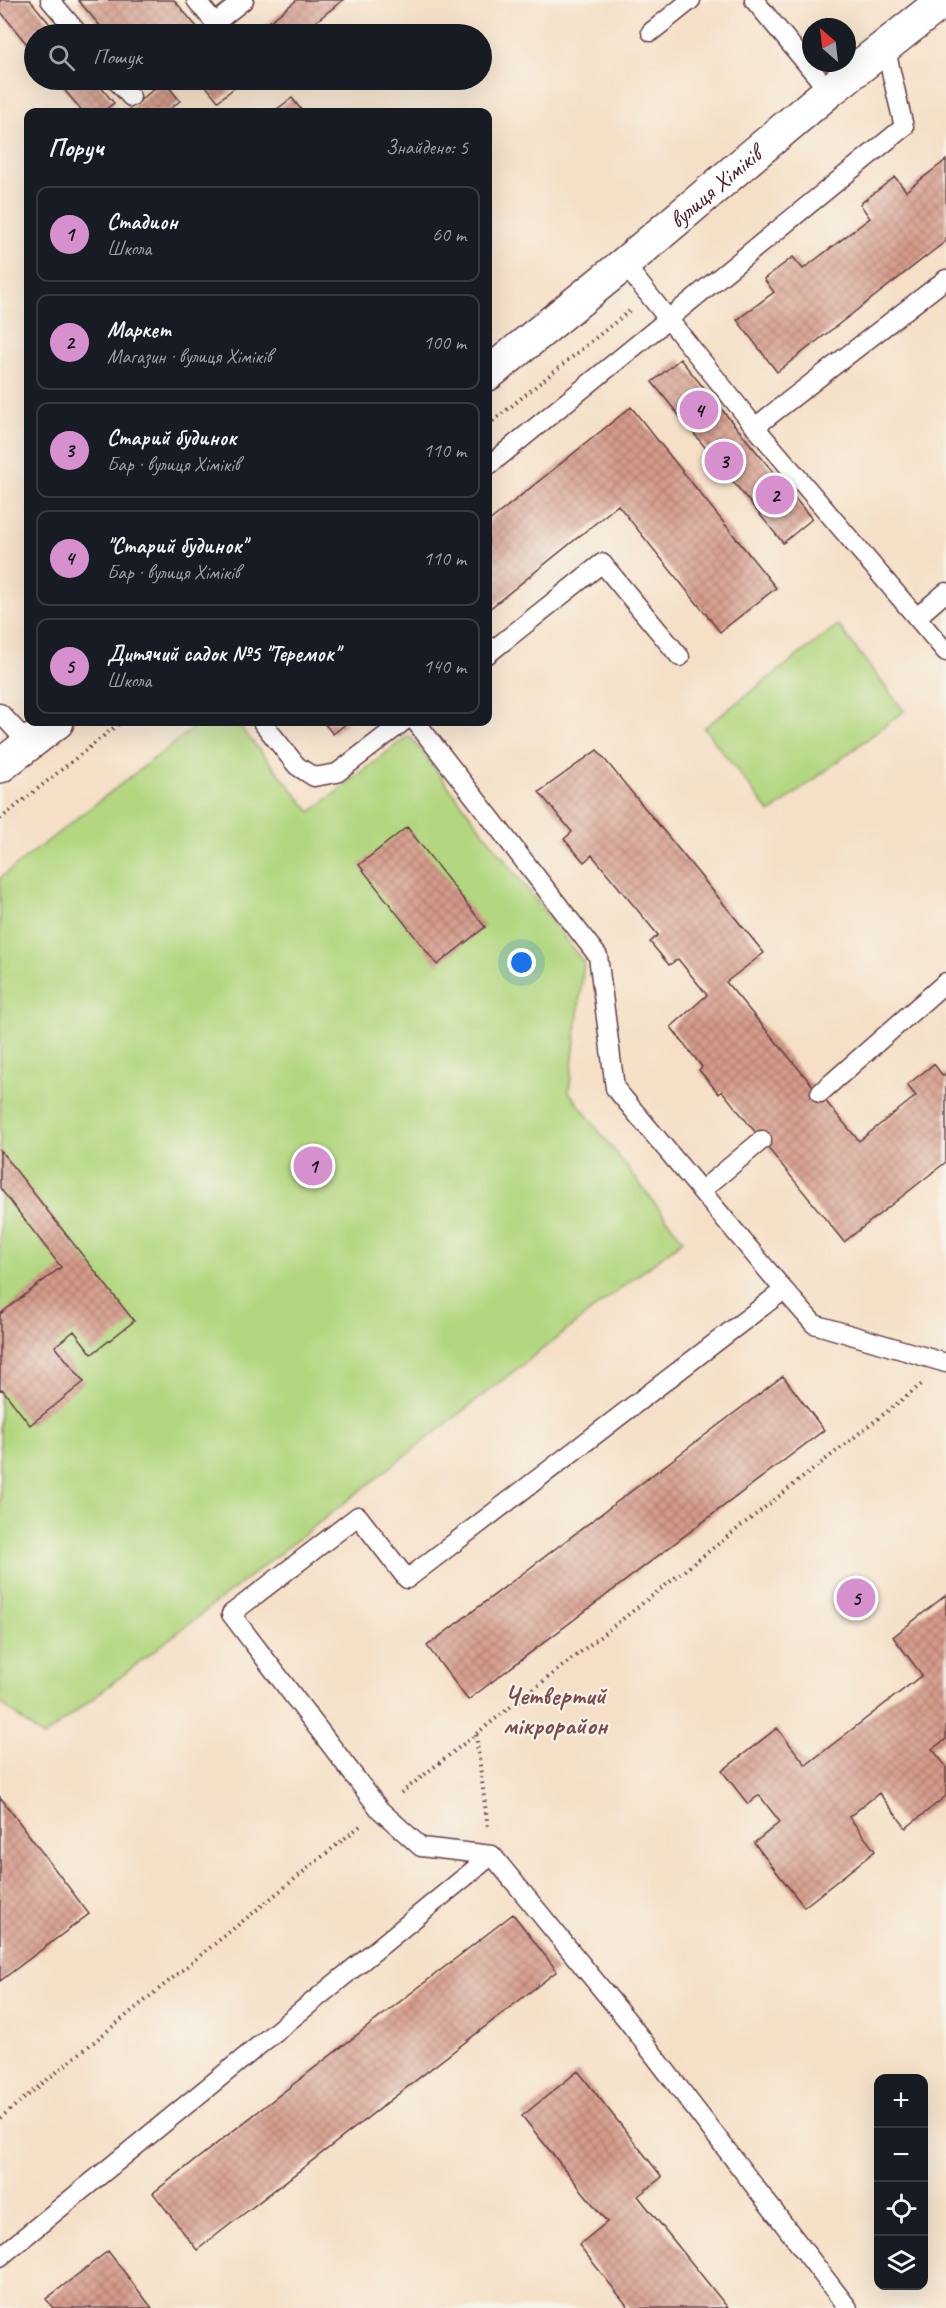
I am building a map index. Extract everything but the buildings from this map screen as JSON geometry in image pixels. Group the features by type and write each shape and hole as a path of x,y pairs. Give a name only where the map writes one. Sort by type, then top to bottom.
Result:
{"street":[{"name":"вулиця Хіміків","path":"492,371 624,264 829,91 944,0"},
{"path":"0,766 52,726"}],"lane":[{"path":"50,0 70,24"},
{"path":"196,0 215,23 244,0"},
{"path":"651,32 691,0"},
{"path":"754,0 829,91"},
{"path":"492,463 904,127 885,46"},
{"path":"124,90 131,98"},
{"path":"624,264 755,427 946,652"},
{"path":"755,427 946,279"},
{"path":"492,651 602,563 680,657"},
{"path":"917,616 946,592"},
{"path":"0,713 29,744"},
{"path":"265,726 297,766 314,777 337,773 398,726"},
{"path":"419,726 598,956 615,1088 814,1324 941,1361"},
{"path":"820,1094 946,982"},
{"path":"702,1190 762,1140"},
{"path":"784,1290 407,1579 357,1516 231,1614 380,1810 421,1847 492,1855 627,2020 848,2308"},
{"path":"0,2257 492,1855"}],"path":[{"path":"492,422 650,294"},
{"path":"0,819 116,726"},
{"path":"0,2118 380,1810 922,1384 941,1361"},
{"path":"476,1735 492,1855"}],"green space":[{"path":"838,625 904,711 770,813 704,728"},
{"path":"196,726 239,726 311,812 409,735 584,963 569,1092 683,1240 43,1737 0,1702 0,878"}],"place":[{"name":"\"Старий будинок\"","path":"699,410"},
{"name":"Старий будинок","path":"724,461"},
{"name":"Маркет","path":"775,495"},
{"name":"Стадион","path":"313,1166"},
{"name":"Дитячий садок №5 \"Теремок\"","path":"856,1598"}],"district":[{"name":"Четвертий мікрорайон","path":"555,1710"}]}
